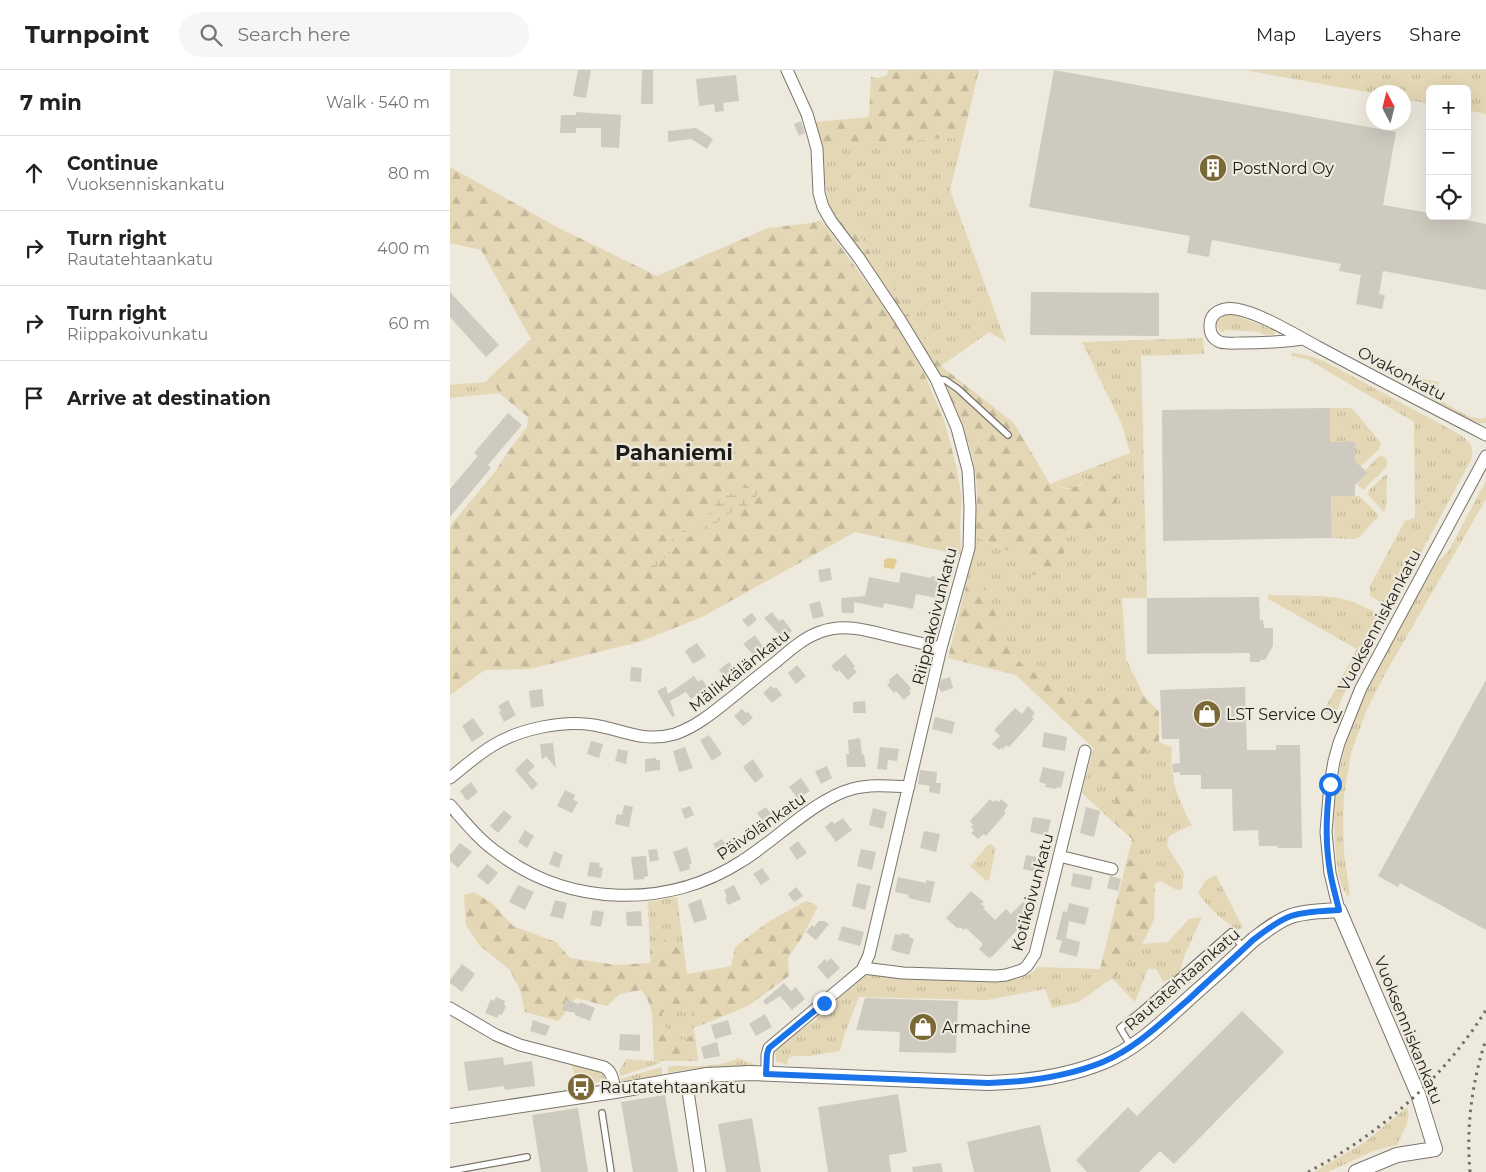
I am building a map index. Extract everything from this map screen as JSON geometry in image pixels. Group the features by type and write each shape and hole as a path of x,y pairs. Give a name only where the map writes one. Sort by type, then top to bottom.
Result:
{"street":[{"name":"Riippakoivunkatu","path":"787,70 814,138 819,193 823,207 899,318 936,379 957,428 968,470 970,508 969,548 941,648 909,787 868,955 863,968"},
{"name":"Ovakonkatu","path":"1302,339 1226,343 1215,339 1211,335 1210,324 1212,315 1220,310 1231,308 1255,314 1486,435"},
{"name":"Vuoksenniskankatu","path":"1356,1172 1397,1155 1435,1149 1418,1094 1339,910 1330,872 1326,832 1334,761 1360,688 1486,456"},
{"name":"Mälikkälänkatu","path":"450,778 492,746 529,730 557,725 584,724 646,737 666,736 686,730 704,719 798,643 820,632 839,628 860,629 941,648"},
{"name":"Kotikoivunkatu","path":"863,968 903,973 996,976 1022,970 1035,954 1085,751"},
{"name":"Päivölänkatu","path":"450,805 484,843 509,862 537,877 552,884 578,891 634,896 672,891 691,886 718,875 750,856 817,807 851,789 871,786 909,787"},
{"path":"1059,856 1112,868"},
{"name":"Rautatehtaankatu","path":"450,1116 727,1073 979,1082 1021,1082 1049,1078 1104,1061 1152,1032 1268,928 1292,916 1307,912 1339,910"},
{"path":"766,1074 767,1051 774,1043 799,1024 863,968"},
{"path":"450,1008 496,1035 520,1045 604,1067 612,1075 615,1091"},
{"path":"686,1078 700,1172"}],"lane":[{"path":"936,379 945,380 958,389 1008,435"},
{"path":"1131,1046 1120,1028 1231,932 1244,949"},
{"path":"602,1112 611,1172"},
{"path":"450,1171 527,1157"}],"green space":[{"path":"888,70 979,70 963,137 823,146 815,122 869,117 871,77 879,78 887,75"},
{"path":"1244,70 1486,70 1486,114 1471,111 1471,85 1426,85 1426,103 1411,100 1411,85 1366,85 1366,92"},
{"path":"963,137 950,190 1006,342 989,332 941,366 846,214 834,217 826,191 823,146"},
{"path":"450,167 557,227 657,276 768,228 812,223 821,220 891,316 924,373 944,420 957,469 962,500 960,522 961,555 855,532 702,617 639,642 530,669 485,670 450,695 450,526 494,473 527,427 528,417 499,393 491,376 531,339 481,250 450,243"},
{"path":"846,214 941,366 1014,423 1050,484 1066,489 1081,485 1091,474 1105,469 1117,478 1117,501 1097,527 1067,533 1060,566 1043,577 1027,573 1023,557 974,536 977,487 964,428 946,389 924,352 834,217"},
{"path":"1225,315 1235,315 1274,330 1275,333 1273,335 1261,334 1260,332 1225,330 1224,333 1219,330 1216,324 1218,319"},
{"path":"1203,338 1204,354 1141,356 1147,598 1122,598 1126,659 1144,696 1124,691 1103,697 1080,699 1054,686 1023,665 1009,650 1000,628 975,580 967,581 974,536 1023,557 1065,549 1067,533 1097,527 1091,474 1081,484 1072,488 1050,484 1130,453 1122,425 1082,342"},
{"path":"1292,353 1324,361 1457,433 1466,439 1472,448 1471,460 1392,605 1386,605 1370,596 1370,586 1405,521 1415,518 1414,422 1307,359 1291,356"},
{"path":"491,376 499,393 450,398 450,385 486,382"},
{"path":"1423,379 1439,382 1433,397 1470,417 1484,419 1486,417 1486,423 1473,422 1466,419 1433,400 1429,396"},
{"path":"1330,408 1352,408 1381,443 1379,449 1361,466 1355,461 1355,442 1330,442"},
{"path":"1382,456 1386,460 1387,467 1363,490 1357,484 1368,473 1365,470 1378,457"},
{"path":"1387,475 1386,508 1384,512 1368,495 1369,490"},
{"path":"1486,481 1486,499 1385,674 1367,709 1351,753 1344,795 1343,823 1344,854 1350,895 1347,896 1339,878 1337,864 1335,807 1339,771 1349,736 1361,702 1394,637 1430,573 1437,562 1448,552"},
{"path":"756,483 758,491 754,502 681,541 651,572 647,567 677,534 703,522 720,498"},
{"path":"1331,496 1359,496 1378,514 1378,517 1359,537 1354,539 1332,538"},
{"path":"975,580 988,594 1009,650 1023,665 1054,686 1080,699 1103,697 1124,691 1144,696 1159,712 1159,742 1146,747 1139,778 1135,811 1141,831 1141,850 1151,866 1155,884 1154,920 1142,944 1122,972 1105,983 1100,969 1132,839 1113,822 1115,796 1107,780 1089,765 1093,748 1016,675 948,658 967,581"},
{"path":"1268,595 1337,598 1368,608 1382,621 1365,654 1361,654 1357,659 1358,666 1342,697 1335,717 1323,712 1357,649 1268,599"},
{"path":"1159,742 1172,747 1173,779 1192,826 1169,836 1167,846 1184,873 1182,890 1175,889 1160,881 1155,884 1151,866 1141,850 1141,831 1135,811 1139,778 1146,747"},
{"path":"1089,765 1107,780 1115,796 1113,822 1082,793"},
{"path":"991,844 996,848 989,881 985,880 970,866"},
{"path":"1216,875 1243,928 1237,930 1226,922 1211,909 1198,893 1206,880"},
{"path":"474,892 493,904 513,926 556,942 570,958 616,965 650,963 650,946 660,944 664,940 669,939 683,949 687,974 731,966 735,947 768,922 806,901 818,906 804,934 788,958 789,976 748,1006 694,1028 690,1001 676,1011 667,1010 662,1013 664,1023 674,1035 683,1040 695,1034 698,1061 654,1061 652,1014 650,1005 641,990 620,994 607,1006 576,998 558,1021 525,1012 520,990 510,970 479,945 466,925 464,895"},
{"path":"677,897 698,1061 661,1061 660,1063 620,1076 619,1071 626,1059 654,1061 648,902"},
{"path":"1202,917 1185,954 1179,974 1163,982 1156,969 1148,969 1135,1002 1112,978 1122,972 1142,944 1168,942 1189,919"},
{"path":"1037,967 1100,969 1105,983 1079,1002 1052,1008 1045,989 987,1000 859,997 844,1035 840,1051 809,1056 793,1056 788,1059 787,1065 776,1061 775,1052 785,1041 814,1021 864,976 873,974 979,981 1010,980 1021,978 1033,972"},
{"path":"738,1058 759,1066 701,1068 668,1073 669,1066 714,1065"},
{"path":"572,1064 596,1070 606,1080 576,1087"},
{"path":"662,1067 662,1075 624,1081 620,1079"},
{"path":"1407,1107 1408,1117 1406,1126 1397,1145 1373,1151 1328,1172 1314,1172 1365,1142"}],"water":[{"path":"888,558 897,560 894,569 884,567 884,560"}],"building":[{"path":"578,70 591,70 586,98 573,96"},
{"path":"642,70 653,70 653,104 641,104"},
{"name":"PostNord Oy","path":"1054,70 1366,127 1366,130 1396,132 1383,205 1426,212 1426,220 1466,220 1486,224 1486,290 1383,271 1379,294 1385,295 1382,309 1356,304 1361,275 1339,271 1341,264 1212,240 1209,257 1187,253 1190,236 1029,207"},
{"path":"736,75 739,101 723,103 724,111 715,112 714,104 699,106 696,79"},
{"path":"576,112 621,115 619,148 601,147 601,128 576,128 576,133 560,133 561,115 576,115"},
{"path":"801,121 805,133 799,136 794,124"},
{"path":"696,128 713,139 707,149 691,139 668,142 668,131"},
{"path":"450,292 499,345 486,357 450,317"},
{"path":"1031,292 1159,293 1159,336 1030,335"},
{"path":"1330,408 1330,442 1355,442 1355,461 1368,473 1355,485 1355,496 1331,496 1332,538 1163,541 1162,410"},
{"path":"508,413 522,425 488,465 491,468 450,517 450,489 478,456 474,453"},
{"path":"830,568 832,580 820,582 818,570"},
{"path":"901,572 947,579 943,599 916,594 913,609 884,603 883,608 854,602 854,613 842,613 841,598 865,596 869,577 899,583"},
{"path":"1259,597 1260,620 1263,620 1264,628 1273,628 1273,646 1265,660 1250,662 1250,653 1147,654 1147,598"},
{"path":"820,601 824,616 813,619 809,604"},
{"path":"772,612 779,621 783,619 792,631 782,638 764,618"},
{"path":"752,613 757,620 748,627 742,620"},
{"path":"755,635 766,651 756,658 743,644"},
{"path":"697,643 706,656 693,664 685,651"},
{"path":"845,654 855,666 853,668 857,672 848,680 839,670 837,672 831,666"},
{"path":"729,662 738,674 729,682 728,680 725,682 719,670"},
{"path":"797,665 806,676 796,684 788,673"},
{"path":"631,667 642,668 641,682 630,681"},
{"path":"897,673 911,688 909,691 911,693 904,700 887,685 890,682 889,680"},
{"path":"694,676 698,682 702,679 712,695 701,702 697,695 691,699 686,692 670,701 675,716 672,717 657,691 666,686 668,694"},
{"path":"950,677 953,688 941,692 939,687 941,680"},
{"path":"1486,680 1486,930 1400,883 1398,887 1378,876"},
{"path":"771,686 774,689 776,687 782,695 772,703 763,693"},
{"path":"1245,687 1247,750 1276,750 1276,745 1300,745 1302,848 1259,846 1258,830 1233,831 1232,789 1201,789 1201,775 1173,773 1172,764 1180,763 1179,739 1162,739 1160,690"},
{"path":"542,689 544,706 531,708 529,691"},
{"path":"508,700 516,715 504,722 498,706"},
{"path":"865,701 866,713 853,713 853,702"},
{"path":"1028,706 1035,713 1032,717 1034,719 1009,747 1006,745 1003,749 999,750 992,744 1000,736 994,730 1015,708 1022,714"},
{"path":"742,709 753,718 743,726 734,716"},
{"path":"935,717 955,722 952,734 932,729"},
{"path":"473,718 484,734 472,742 462,726"},
{"path":"1044,732 1067,737 1065,751 1042,747"},
{"path":"709,735 722,754 712,761 700,740"},
{"path":"860,738 866,767 847,767 846,754 849,754 848,740"},
{"path":"591,741 603,744 599,758 587,754"},
{"path":"553,743 556,768 546,756 542,760 540,744"},
{"path":"685,747 693,768 679,772 673,751"},
{"path":"880,747 899,749 897,761 888,760 887,770 877,769"},
{"path":"618,749 628,751 626,764 615,761"},
{"path":"527,758 535,766 528,773 538,784 532,790 515,770"},
{"path":"656,758 656,760 660,760 660,770 645,772 645,759"},
{"path":"753,759 764,776 755,783 743,767"},
{"path":"827,766 832,778 821,784 815,771"},
{"path":"1043,767 1065,772 1061,788 1045,787 1046,784 1039,782"},
{"path":"920,770 937,772 936,783 941,783 940,794 929,792 930,786 918,784"},
{"path":"801,778 810,791 798,799 789,787"},
{"path":"471,782 478,792 467,801 460,791"},
{"path":"565,790 575,795 573,800 578,802 572,813 557,806"},
{"path":"990,799 993,802 996,800 999,802 1001,799 1008,805 1004,812 1006,813 986,836 984,834 978,839 971,833 974,830 971,827 973,825 970,821"},
{"path":"624,805 633,807 629,827 615,824 617,814 622,815"},
{"path":"690,806 694,815 685,819 681,809"},
{"path":"766,807 774,818 765,824 757,813"},
{"path":"1086,807 1100,811 1094,837 1080,833"},
{"path":"873,808 887,812 883,829 869,825"},
{"path":"504,810 512,817 498,833 490,826"},
{"path":"1033,817 1051,820 1047,836 1030,832"},
{"path":"843,818 852,830 836,842 825,827 832,821 834,824"},
{"path":"525,830 534,836 527,848 518,842"},
{"path":"924,831 940,834 936,852 920,848"},
{"path":"722,839 725,843 727,842 731,849 720,856 713,844"},
{"path":"798,841 807,853 797,860 789,848"},
{"path":"460,843 472,852 458,868 450,861 450,855"},
{"path":"687,847 692,863 689,865 690,869 680,872 673,852"},
{"path":"657,849 659,860 650,862 648,850"},
{"path":"861,849 876,852 872,870 857,866"},
{"path":"554,851 563,855 559,868 549,864"},
{"path":"1026,855 1043,858 1040,873 1023,869"},
{"path":"646,856 648,876 644,877 644,879 634,880 631,857"},
{"path":"590,862 600,863 599,867 603,868 601,878 587,876"},
{"path":"487,864 498,873 488,885 477,876"},
{"path":"762,868 770,879 761,885 753,874"},
{"path":"1073,873 1093,877 1090,890 1071,886"},
{"path":"1110,876 1121,879 1118,891 1107,888"},
{"path":"898,877 926,883 926,880 935,882 930,903 908,898 909,895 895,892"},
{"path":"857,883 871,886 865,910 852,906"},
{"path":"518,885 534,892 525,910 509,902"},
{"path":"734,885 741,899 728,905 724,890"},
{"path":"796,887 803,896 794,902 788,894"},
{"path":"971,891 984,902 981,904 985,907 983,908 995,920 1006,909 1011,914 1023,902 1030,908 1027,912 1029,917 989,958 979,949 983,944 966,928 964,930 960,927 958,929 946,918"},
{"path":"701,899 707,919 694,923 688,904"},
{"path":"555,900 567,903 563,919 550,916"},
{"path":"1069,903 1089,908 1085,925 1069,921 1066,938 1080,942 1077,957 1059,952 1062,941 1056,939 1063,911 1067,912"},
{"path":"593,910 604,912 601,927 590,925"},
{"path":"641,911 642,926 627,926 626,912"},
{"path":"819,921 829,924 816,940 806,932"},
{"path":"842,926 864,932 860,946 838,940"},
{"path":"901,933 910,935 909,937 914,939 909,955 891,950 895,934 901,935"},
{"path":"831,958 840,968 828,979 817,967 825,959 827,962"},
{"path":"462,964 475,974 462,992 450,983 450,980"},
{"path":"784,983 791,991 796,987 805,999 792,1010 780,996 766,1005 763,1001"},
{"path":"496,997 505,1001 504,1005 506,1006 502,1015 499,1014 497,1018 485,1013 491,999 494,1001"},
{"path":"865,998 958,1001 956,1053 899,1052 900,1032 856,1030"},
{"path":"565,1000 579,1004 580,1002 595,1008 590,1021 575,1015 575,1013 562,1010"},
{"path":"1242,1011 1284,1052 1174,1164 1160,1151 1139,1172 1087,1172 1076,1160 1128,1107 1137,1116"},
{"path":"765,1014 772,1027 756,1036 749,1024"},
{"path":"533,1020 550,1026 546,1036 530,1031"},
{"path":"728,1020 732,1034 715,1039 711,1025"},
{"path":"620,1034 640,1035 640,1051 619,1050"},
{"path":"717,1042 720,1056 704,1059 701,1047"},
{"path":"503,1057 504,1065 532,1061 535,1086 505,1090 504,1086 468,1091 464,1062"},
{"path":"898,1094 907,1152 889,1155 891,1172 828,1172 818,1107"},
{"path":"665,1095 678,1172 633,1172 621,1102"},
{"path":"578,1108 588,1172 541,1172 532,1115"},
{"path":"752,1118 761,1172 726,1172 718,1124"},
{"path":"1040,1125 1051,1172 974,1172 967,1142"},
{"path":"941,1163 943,1172 913,1172 912,1167"}],"railway":[{"path":"1308,1172 1360,1140 1408,1103 1450,1059 1486,1010"},
{"path":"1470,1172 1471,1104 1477,1071 1486,1039"}],"place":[{"name":"PostNord Oy","path":"1213,168"},
{"name":"LST Service Oy","path":"1207,714"},
{"name":"Armachine","path":"923,1027"},
{"name":"Rautatehtaankatu","path":"581,1087"}],"district":[{"name":"Pahaniemi","path":"674,453"}],"route":[{"path":"824,1003 769,1048 767,1051 766,1074 988,1083 1021,1082 1049,1078 1104,1061 1152,1032 1268,928 1281,920 1307,912 1339,910 1327,851 1327,805 1330,784"}]}
